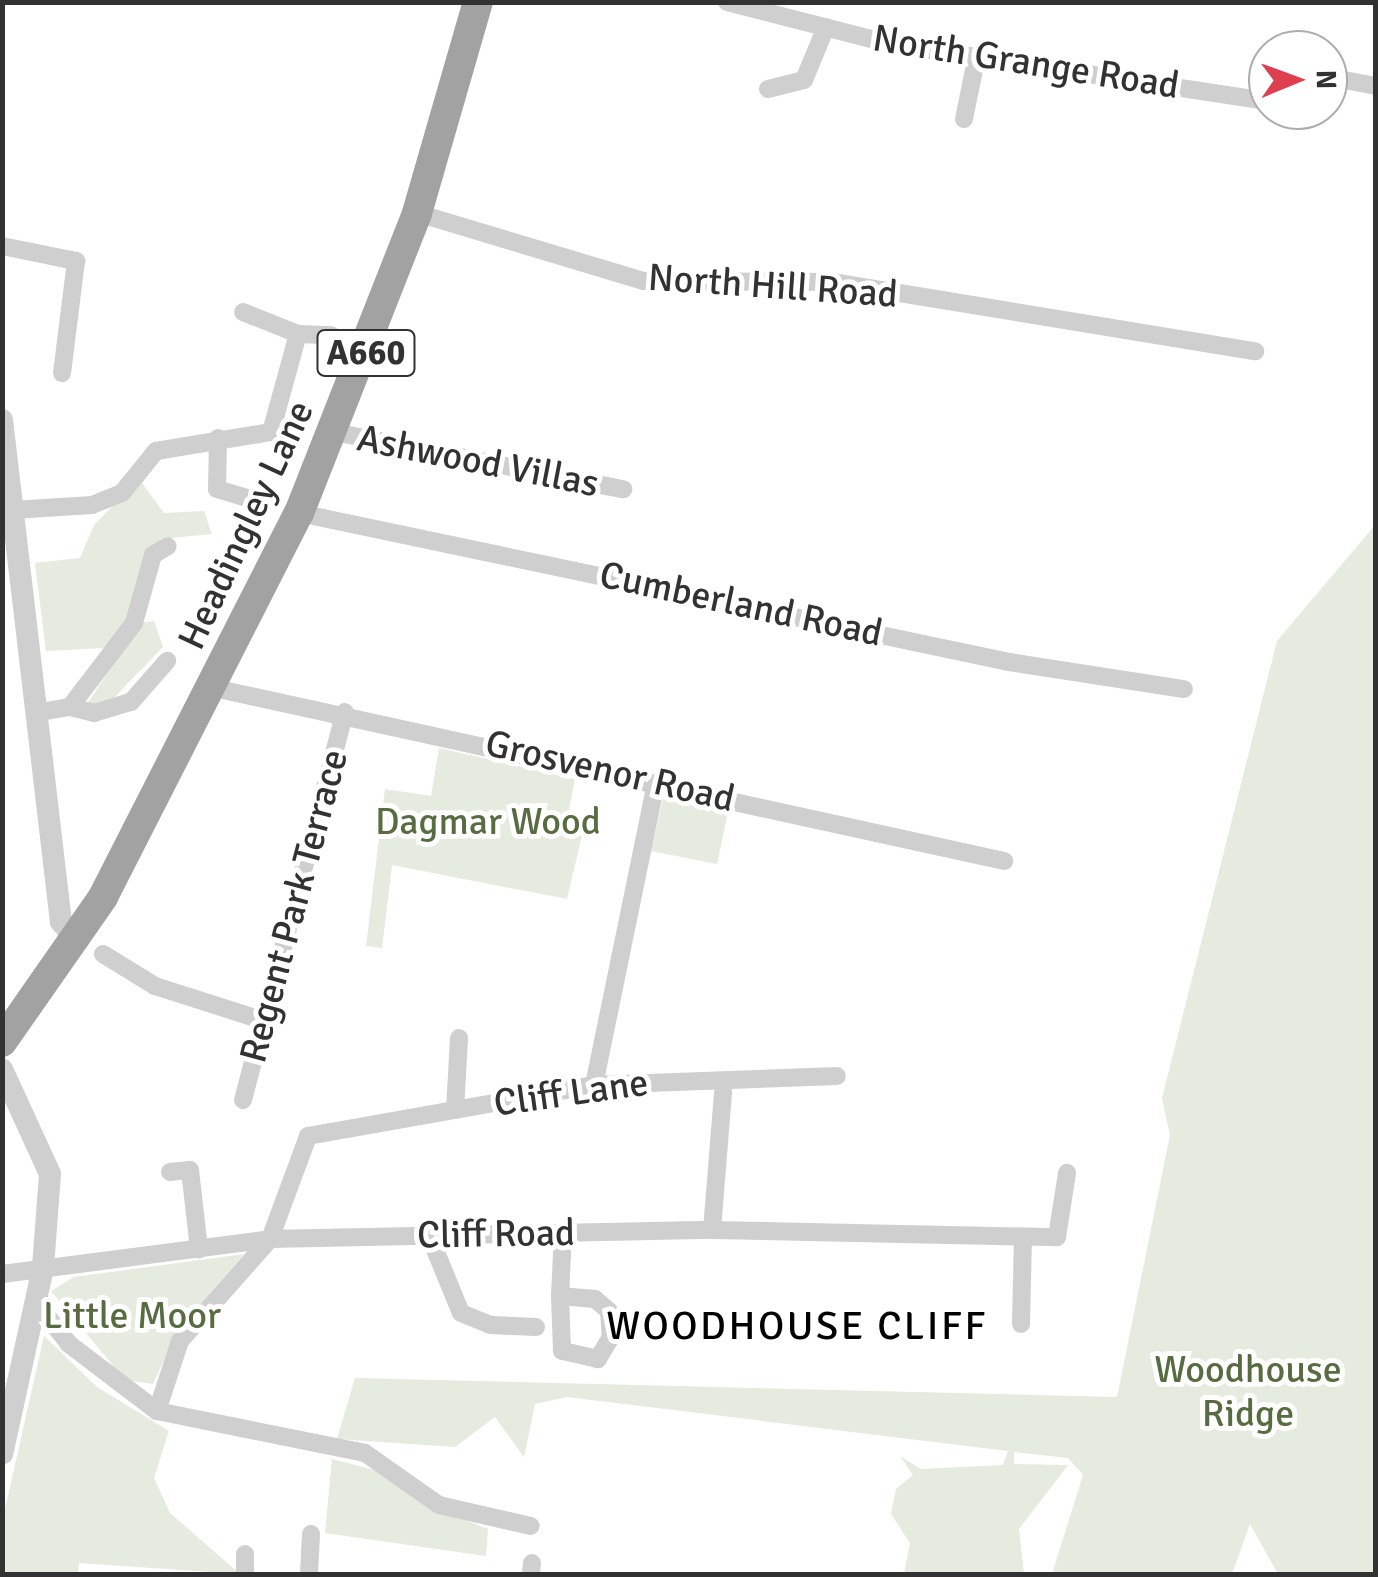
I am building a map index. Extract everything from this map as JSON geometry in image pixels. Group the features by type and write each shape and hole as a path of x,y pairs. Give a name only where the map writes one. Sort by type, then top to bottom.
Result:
{"highway":[{"name":"Headingley Lane","path":"2,1042 91,947 299,513 417,213 478,2"}],"street":[{"name":"North Grange Road","path":"727,2 826,27 977,56 1248,98"},
{"path":"768,89 804,80 826,27"},
{"path":"964,119 977,56"},
{"path":"1348,81 1376,86"},
{"name":"North Hill Road","path":"417,213 642,281 832,282 1255,351"},
{"path":"2,246 76,262 62,373"},
{"path":"244,312 298,334 331,335"},
{"path":"10,525 92,505 122,493 156,451 271,432 298,334"},
{"path":"3,422 10,525 61,922 91,947 155,986 265,1020"},
{"name":"Ashwood Villas","path":"334,432 623,489"},
{"path":"218,438 216,490 257,501"},
{"name":"Cumberland Road","path":"299,513 1009,662 1184,689"},
{"path":"70,707 134,623 153,555 168,546"},
{"path":"36,713 70,707 94,713 131,702 167,661"},
{"name":"Grosvenor Road","path":"214,688 345,712 1004,860"},
{"name":"Regent Park Terrace","path":"244,1100 345,712"},
{"path":"594,1085 656,782"},
{"path":"456,1110 459,1038"},
{"path":"2,1069 46,1156 43,1268 2,1454"},
{"name":"Cliff Lane","path":"270,1239 308,1136 594,1085 837,1076"},
{"path":"712,1230 722,1092"},
{"path":"170,1172 190,1170 199,1250"},
{"path":"1021,1324 1024,1237 1061,1234 1067,1173"},
{"name":"Cliff Road","path":"2,1274 270,1239 712,1230 1024,1237"},
{"path":"560,1296 563,1233"},
{"path":"429,1235 461,1313 536,1327"},
{"path":"157,1411 180,1342 270,1239"},
{"path":"36,1302 69,1344 157,1411 366,1452 439,1504 531,1526"},
{"path":"309,1574 311,1534"},
{"path":"245,1554 245,1574"}],"green space":[{"path":"139,479 164,513 204,511 212,534 160,539 140,623 154,621 163,647 107,705 86,706 124,647 46,651 35,563 80,558 94,525"},
{"name":"Woodhouse Ridge","path":"1375,525 1375,1574 1278,1574 1250,1524 1232,1574 1052,1574 1083,1475 1068,1458 1014,1452 1014,1464 1068,1465 1019,1529 1024,1574 904,1574 910,1543 891,1514 896,1489 913,1475 900,1456 921,1469 1003,1465 1008,1451 567,1397 535,1404 524,1457 495,1417 455,1447 337,1439 355,1378 1117,1397 1170,1135 1162,1098 1277,641"},
{"name":"Dagmar Wood","path":"439,748 575,779 569,809 586,818 567,899 392,865 382,948 366,946 385,789 431,796"},
{"path":"663,799 728,812 717,864 651,851"},
{"name":"Little Moor","path":"244,1254 178,1330 153,1384 125,1380 51,1291 74,1277"},
{"path":"44,1336 97,1387 169,1431 154,1478 170,1513 240,1574 79,1563 78,1574 3,1574 3,1518"},
{"path":"332,1459 375,1470 426,1505 488,1529 486,1556 325,1533"}],"district":[{"name":"WOODHOUSE CLIFF","path":"797,1326"}]}
